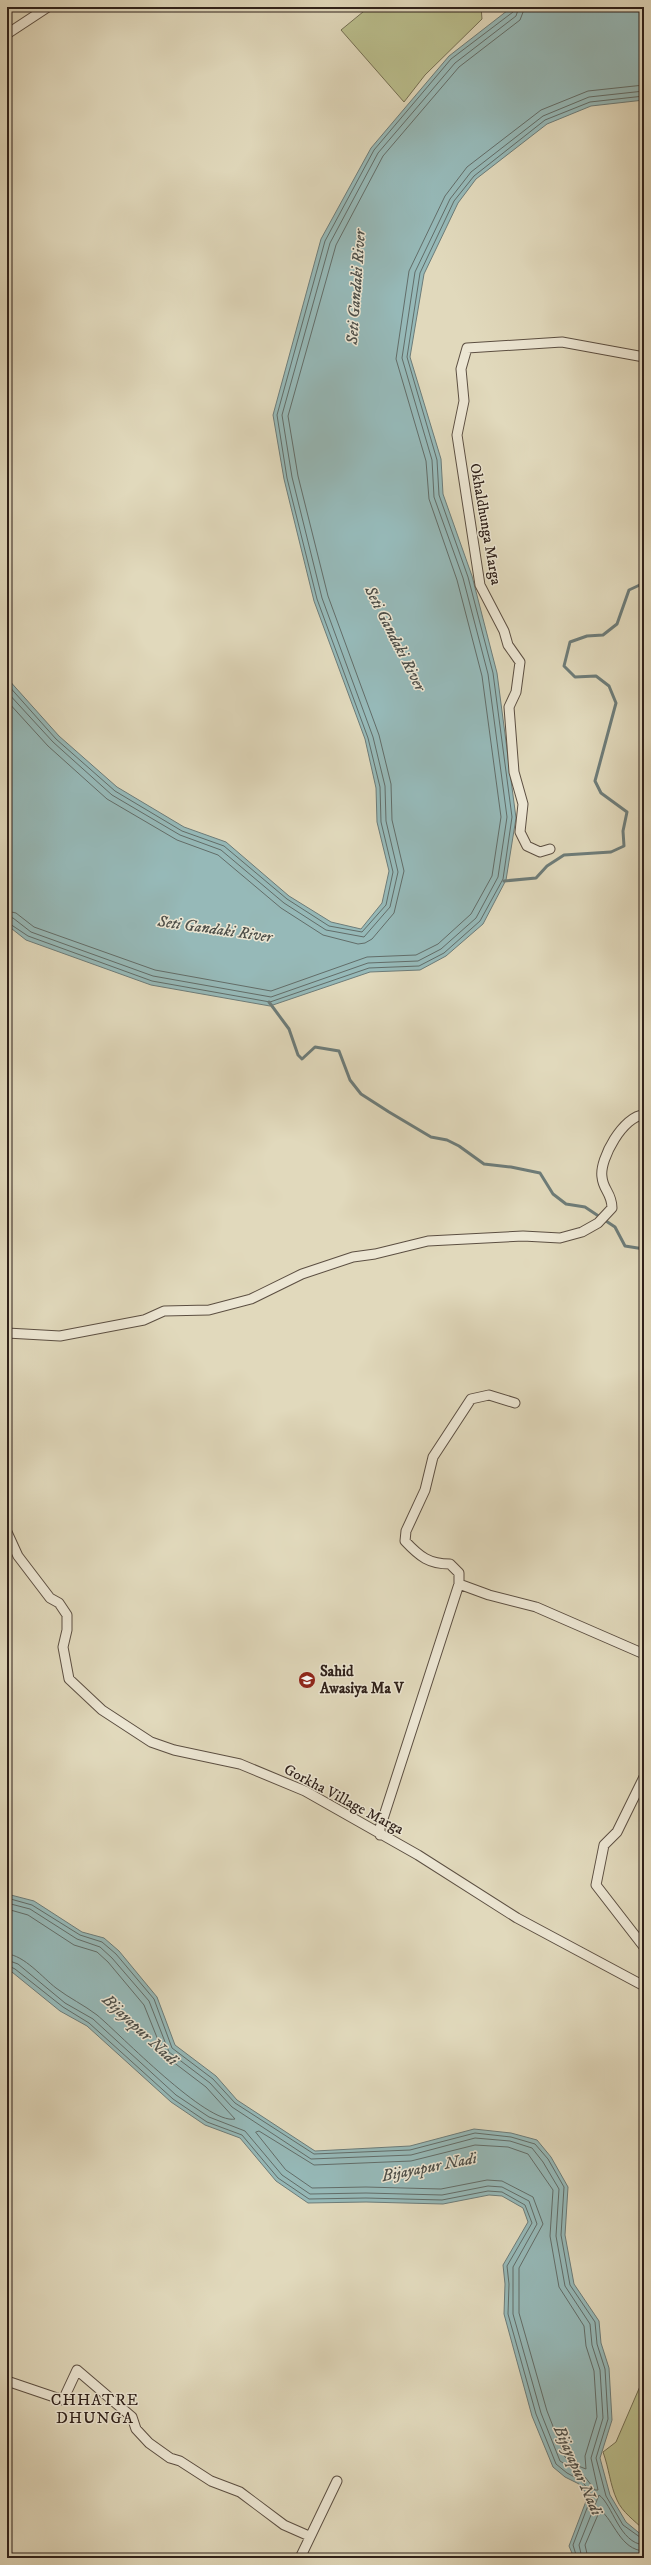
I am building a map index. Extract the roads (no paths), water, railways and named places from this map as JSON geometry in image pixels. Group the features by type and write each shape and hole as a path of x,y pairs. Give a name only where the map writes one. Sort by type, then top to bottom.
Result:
{"street":[{"path":"7,34 48,7"},
{"name":"Okhaldhunga Marga","path":"550,849 540,852 527,846 520,832 523,804 514,772 509,707 516,692 520,662 508,645 493,607 480,585 458,435 464,400 461,369 467,348 562,342 644,357"},
{"path":"7,1333 60,1336 144,1320 164,1311 209,1310 251,1298 302,1274 353,1257 375,1254 428,1241 523,1236 560,1238 582,1232 598,1223 612,1208 612,1197 604,1186 602,1176 605,1157 620,1131 642,1113"},
{"path":"380,1835 380,1828 459,1584 459,1573 450,1564 434,1564 416,1553 405,1541 406,1531 425,1490 434,1457 471,1398 489,1395 515,1403"},
{"name":"Gorkha Village Marga","path":"7,1532 18,1556 50,1598 59,1603 67,1615 67,1630 63,1647 69,1679 102,1710 151,1742 174,1750 240,1764 305,1791 380,1835 425,1859 517,1918 644,1986"},
{"path":"459,1584 490,1595 536,1607 644,1654"},
{"path":"644,1777 617,1832 604,1845 596,1885 644,1946"},
{"path":"7,2381 63,2400 77,2370 132,2417 136,2429 149,2443 170,2458 180,2461 211,2481 240,2492 284,2525 309,2536"},
{"path":"300,2558 309,2536 337,2481"}],"water":[{"name":"Seti Gandaki River","path":"512,7 644,7 644,100 591,106 547,124 476,179 458,203 424,274 410,357 441,459 443,494 472,576 497,673 516,818 506,880 483,924 446,956 420,970 370,972 270,1006 151,985 26,940 7,925 7,678 59,736 117,787 184,827 226,842 289,896 331,922 361,929 382,903 389,871 377,822 376,788 365,739 314,601 284,479 273,415 321,239 371,148 449,56"},
{"name":"Bijayapur Nadi","path":"7,1894 34,1901 82,1932 104,1938 119,1951 157,1997 175,2045 216,2076 237,2100 315,2151 410,2146 474,2129 511,2133 537,2140 551,2157 568,2187 565,2235 574,2284 599,2321 601,2343 609,2368 612,2420 600,2458 610,2495 626,2522 644,2537 644,2558 574,2558 569,2546 588,2496 579,2484 565,2477 553,2467 532,2416 504,2314 505,2284 503,2265 528,2222 523,2208 502,2196 489,2195 443,2204 366,2202 308,2203 276,2181 240,2138 205,2125 171,2102 87,2026 60,2011 7,1968"}],"waterway":[{"path":"504,881 536,878 547,866 564,855 611,852 624,846 623,831 627,812 601,793 595,781 616,703 609,686 596,676 575,677 564,666 570,642 587,636 603,635 617,624 629,590 644,583"},
{"path":"269,1002 289,1029 298,1055 302,1059 315,1047 339,1051 350,1080 361,1094 431,1137 447,1140 459,1146 484,1164 511,1167 540,1173 553,1194 566,1204 585,1207 615,1227 625,1246 644,1249"}],"place":[{"name":"Sahid Awasiya Ma V","path":"307,1680"}],"district":[{"name":"CHHATRE DHUNGA","path":"95,2408"}]}
